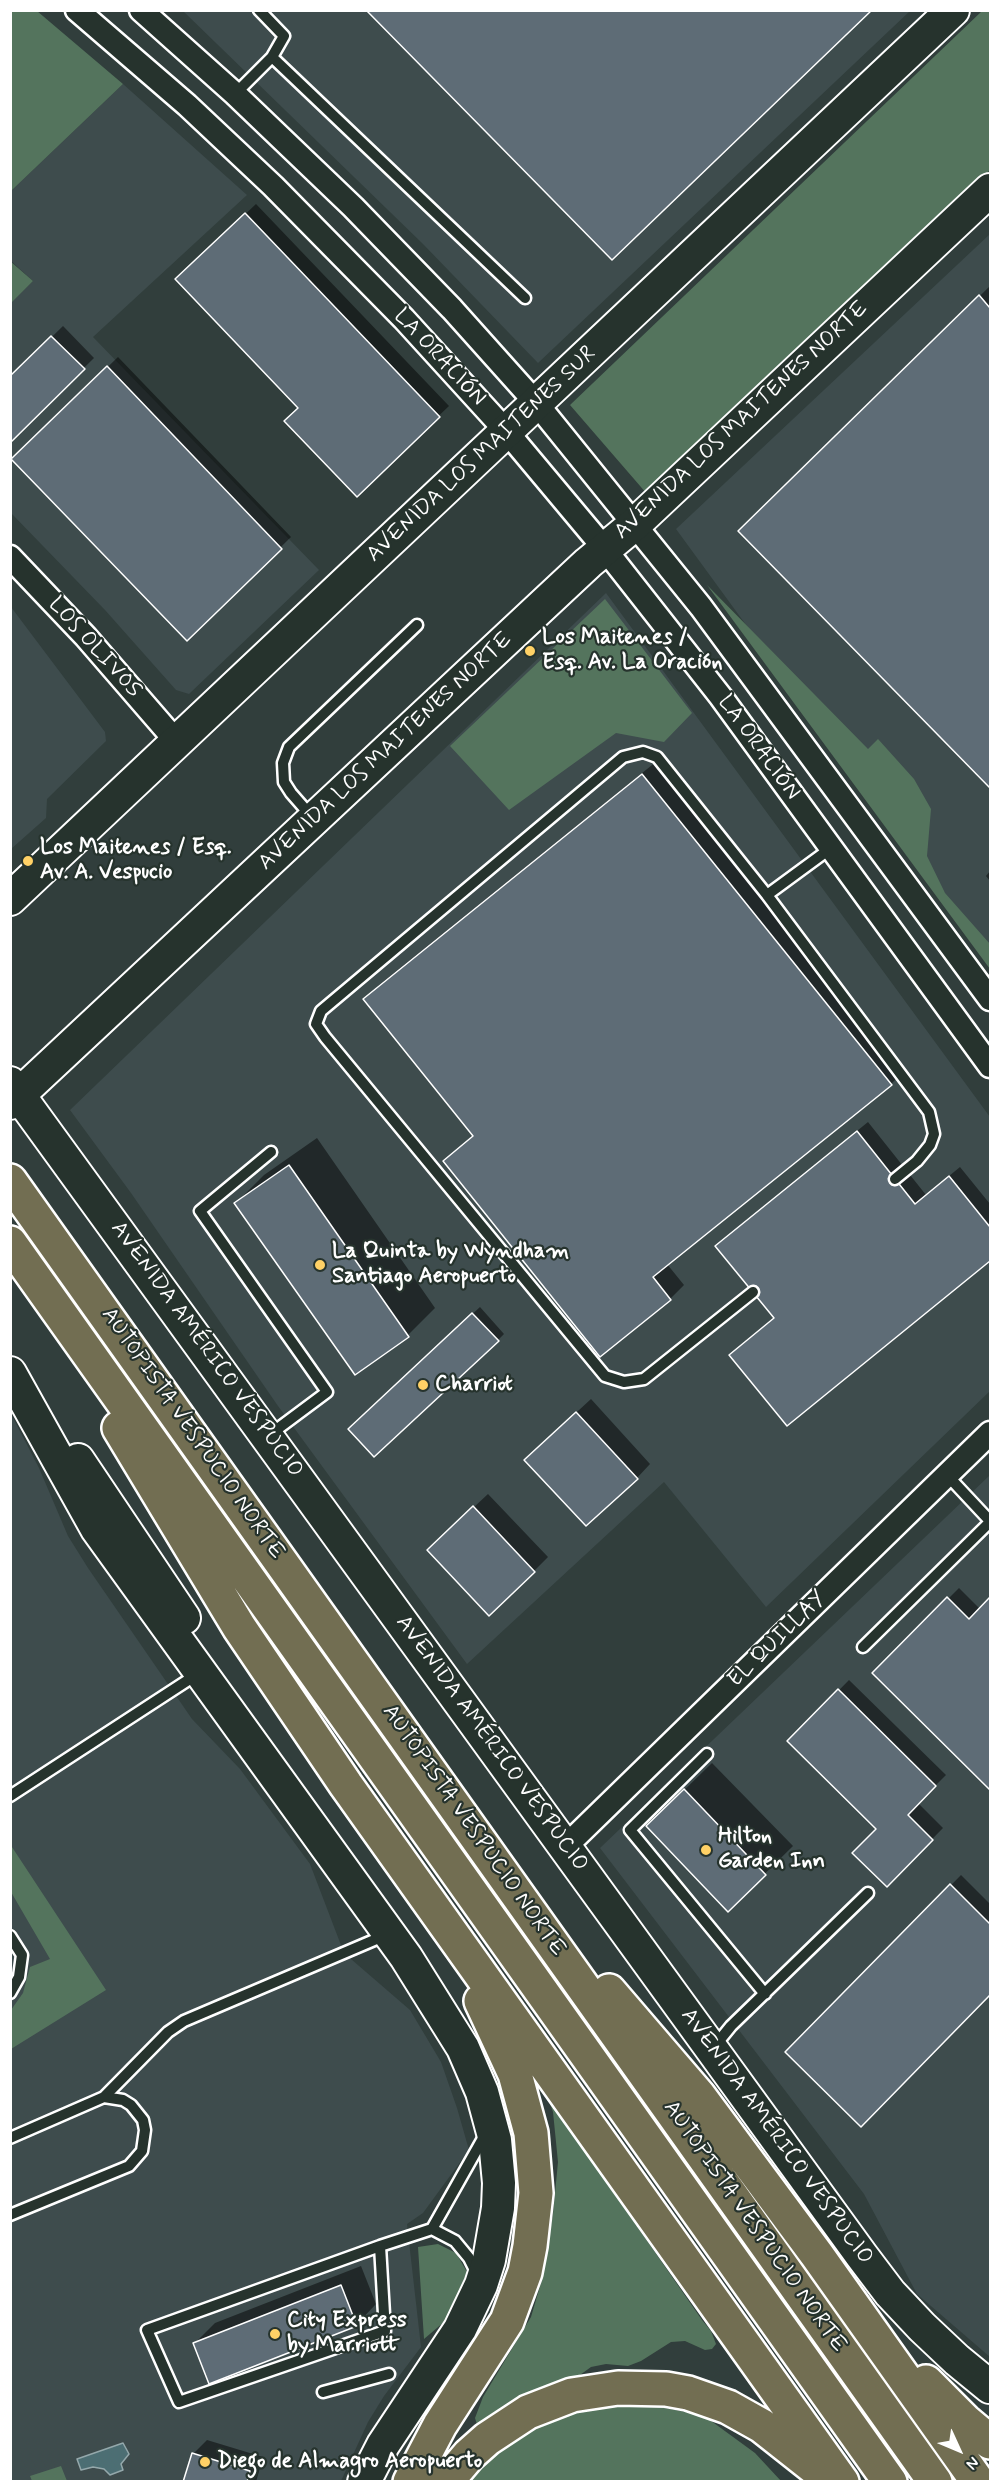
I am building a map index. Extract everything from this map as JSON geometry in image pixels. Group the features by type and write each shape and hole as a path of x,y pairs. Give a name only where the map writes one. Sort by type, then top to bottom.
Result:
{"highway":[{"name":"AUTOPISTA VESPUCIO NORTE","path":"10,1181 934,2481"},
{"name":"AUTOPISTA VESPUCIO NORTE","path":"10,1242 890,2481"},
{"path":"51,1299 72,1346 102,1401 238,1627 442,1921 842,2481"},
{"path":"495,1861 679,2072 817,2255 978,2481"},
{"path":"410,2481 441,2425 507,2321 525,2272 536,2193 531,2133 515,2074 442,1921"},
{"path":"817,2255 925,2382 990,2442"},
{"path":"446,2481 487,2439 528,2412 549,2402 594,2390 642,2387 687,2393 737,2411 778,2437 831,2481"}],"street":[{"name":"LA ORACIÓN","path":"77,10 187,105 273,186 404,319 507,432 604,548 721,697 990,1066"},
{"name":"LA ORACIÓN","path":"141,10 235,94 386,241 537,404 635,524 759,684 990,999"},
{"name":"AVENIDA LOS MAITENES SUR","path":"10,899 953,10"},
{"name":"AVENIDA LOS MAITENES NORTE","path":"14,1094 314,820 604,548 635,524 990,190"},
{"name":"LOS OLIVOS","path":"10,557 94,646 176,741"},
{"name":"AVENIDA AMÉRICO VESPUCIO","path":"14,1094 268,1436 711,2049 890,2292 957,2360 990,2387"},
{"path":"10,1371 97,1529 389,1933 463,2048 482,2092 497,2157 498,2208 489,2260 481,2285 460,2329 383,2445 364,2481"},
{"path":"10,1371 36,1402 89,1475 160,1580 220,1677 252,1742"},
{"name":"EL QUILLAY","path":"565,1847 990,1433"}],"lane":[{"path":"235,94 272,57 284,36 259,10"},
{"path":"272,57 525,298"},
{"path":"314,820 284,782 282,772 285,754 294,740 417,625"},
{"path":"753,1292 644,1379 624,1382 605,1376 316,1024 321,1011 623,757 643,752 657,757 767,895 929,1112 934,1134 930,1145 917,1161 895,1179"},
{"path":"767,895 831,848"},
{"path":"268,1436 327,1392 200,1211 271,1152"},
{"path":"863,1647 990,1522 947,1475"},
{"path":"10,1796 200,1672"},
{"path":"707,1754 630,1830 765,1994"},
{"path":"711,2049 731,2026 868,1893"},
{"path":"10,2139 104,2097 168,2032 184,2021 389,1933"},
{"path":"10,1936 22,1955 19,1977 10,1993"},
{"path":"10,2215 129,2166 136,2159 145,2140 143,2120 138,2112 123,2100 104,2097"},
{"path":"380,2246 385,2331 179,2402 147,2330 380,2246 432,2229 491,2124"},
{"path":"432,2229 455,2241 463,2249 481,2285"},
{"path":"323,2392 389,2374"}],"shaded area":[{"path":"183,11 910,11 538,363 423,244"},
{"path":"123,84 247,195 93,337 319,570 189,694 176,690 105,610 11,513 10,303 33,281 11,261 11,191"},
{"path":"990,234 990,959 676,529"},
{"path":"606,593 990,1117 990,1391 766,1607 664,1482 467,1664 278,1406 131,1193 70,1110"},
{"path":"11,607 105,732 106,741 47,799 46,818 11,849"},
{"path":"10,1412 39,1468 68,1536 88,1568 192,1719 240,1769 310,1864 344,1953 410,2010 441,2062 457,2108 469,2150 423,2213 407,2224 421,2347 384,2396 368,2422 341,2481 11,2481"},
{"path":"990,1475 990,2357 917,2294 864,2194 600,1848"}],"green space":[{"path":"11,10 37,11 123,84 11,191"},
{"path":"982,11 990,11 990,170 647,494 570,405"},
{"path":"10,261 33,281 11,303 10,303"},
{"path":"707,585 868,749 878,739 914,779 931,809 927,856 945,893 990,944 990,969"},
{"path":"605,599 692,713 664,742 616,733 509,810 450,746"},
{"path":"10,1844 106,1990 11,2049 11,2010 23,1993 30,1967 50,1959 11,1892"},
{"path":"548,2098 711,2331 716,2344 712,2349 705,2350 685,2341 671,2342 641,2361 628,2366 606,2364 591,2367 573,2380 478,2428 475,2418 483,2397 531,2317 541,2283 553,2214 558,2162 553,2112"},
{"path":"438,2244 456,2253 467,2272 459,2297 444,2322 424,2339 418,2247"},
{"path":"612,2403 648,2405 703,2415 755,2453 781,2481 467,2482 492,2456 529,2430 563,2413"},
{"path":"61,2466 67,2481 32,2481 30,2476"}],"water":[{"path":"123,2443 129,2454 121,2464 123,2470 110,2475 104,2469 93,2467 81,2470 77,2459"}],"building":[{"path":"366,10 872,10 612,260"},
{"path":"245,213 440,417 357,497 284,421 298,408 175,279"},
{"path":"979,295 990,308 990,788 738,531"},
{"path":"51,336 85,369 10,443 10,376"},
{"path":"107,366 282,549 187,641 11,459"},
{"path":"642,774 892,1085 653,1277 671,1300 600,1357 443,1161 473,1136 363,999"},
{"path":"857,1131 915,1204 949,1176 990,1227 990,1261 787,1426 729,1355 774,1318 715,1246"},
{"path":"289,1165 409,1337 355,1375 234,1203"},
{"name":"Charriot","path":"472,1313 499,1341 374,1457 348,1429"},
{"path":"576,1412 638,1479 586,1526 524,1460"},
{"path":"473,1506 535,1572 489,1616 427,1550"},
{"path":"947,1597 969,1619 990,1597 990,1790 872,1673"},
{"path":"838,1689 936,1786 908,1815 933,1840 887,1887 852,1853 876,1829 787,1741"},
{"name":"Hilton Garden Inn","path":"684,1789 766,1875 728,1912 646,1826"},
{"path":"950,1884 990,1924 990,1995 861,2127 785,2052"},
{"name":"City Express by Marriott","path":"341,2285 357,2326 209,2384 193,2343"},
{"name":"Diego de Almagro Aeropuerto","path":"192,2453 250,2471 247,2482 183,2482"}],"place":[{"name":"Los Maitenes / Esq. Av. La Oración","path":"530,651"},
{"name":"Los Maitenes / Esq. Av. A. Vespucio","path":"28,861"},
{"name":"La Quinta by Wyndham Santiago Aeropuerto","path":"320,1265"},
{"name":"Charriot","path":"423,1385"},
{"name":"Hilton Garden Inn","path":"706,1850"},
{"name":"City Express by Marriott","path":"275,2334"},
{"name":"Diego de Almagro Aeropuerto","path":"205,2462"}]}
